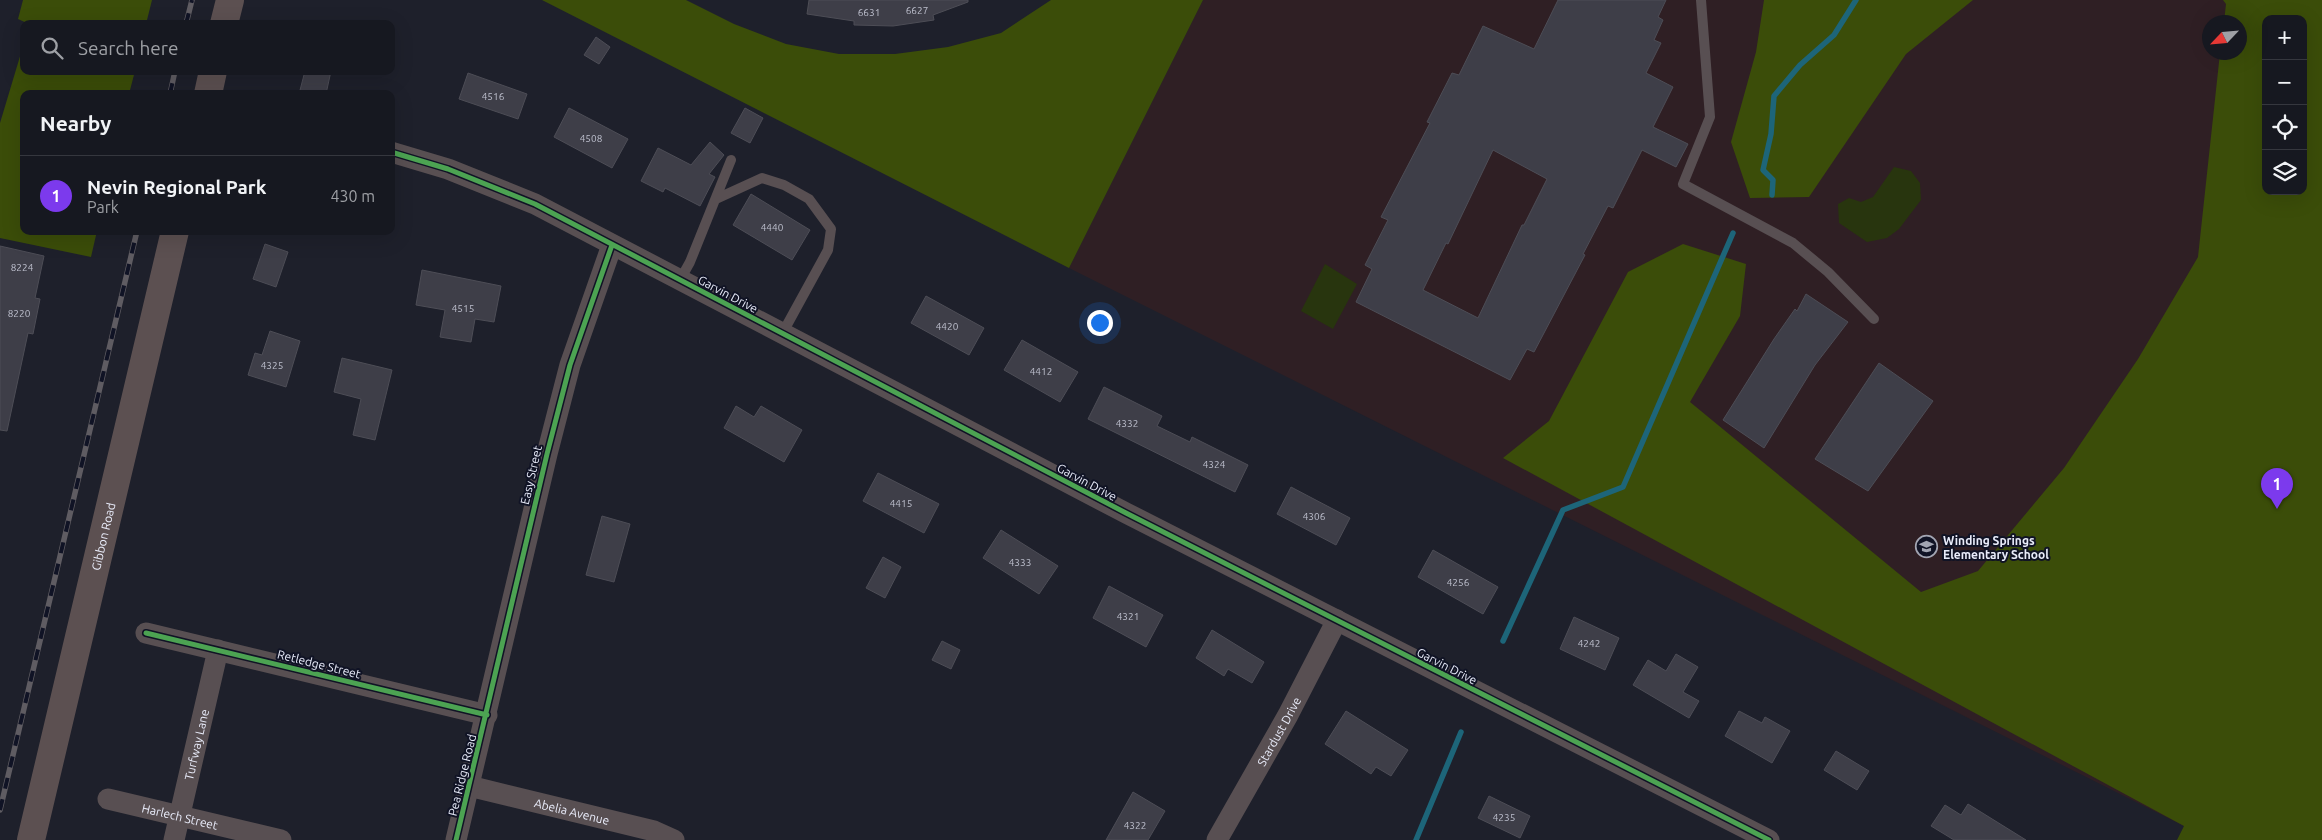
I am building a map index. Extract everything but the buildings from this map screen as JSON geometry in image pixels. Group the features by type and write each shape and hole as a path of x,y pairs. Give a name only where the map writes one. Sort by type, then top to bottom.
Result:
{"main road":[{"path":"225,20 230,0"},
{"path":"209,90 212,75"},
{"name":"Gibbon Road","path":"31,840 174,235"}],"street":[{"name":"Garvin Drive","path":"395,153 448,169 506,191 1126,513 1769,840"},
{"name":"Easy Street","path":"487,715 546,454 567,374 612,245"},
{"name":"Stardust Drive","path":"1217,840 1288,715 1337,620"},
{"name":"Retledge Street","path":"146,633 487,715"},
{"name":"Turfway Lane","path":"174,840 218,650"},
{"name":"Pea Ridge Road","path":"456,840 487,715"},
{"name":"Abelia Avenue","path":"469,786 654,831 674,840"},
{"name":"Harlech Street","path":"108,799 281,840"}],"lane":[{"path":"1701,0 1710,117 1683,184 1793,243 1828,272 1874,319"},
{"path":"680,280 690,262 731,160"},
{"path":"716,199 762,178 784,184 809,199 831,229 828,250 782,334"}],"shaded area":[{"name":"Winding Springs Elementary School","path":"1203,0 2311,0 2305,15 2262,15 2262,195 2265,195 2184,826 1069,268"}],"green space":[{"path":"23,0 152,0 147,20 18,19"},
{"path":"542,0 686,0 734,24 786,44 839,54 895,54 948,47 1001,33 1051,0 1203,0 1069,268"},
{"path":"1764,0 1973,0 1906,54 1809,197 1750,198 1731,142 1756,52"},
{"path":"2223,0 2322,0 2322,840 2177,840 2184,826 1503,458 1549,421 1628,272 1683,244 1746,264 1740,316 1690,402 1921,592 1978,571 2064,468 2138,359 2198,257 2219,60 2247,60 2247,15 2225,15 2226,4"},
{"path":"20,56 20,75 134,75 130,90 20,90 20,235 96,235 91,257 0,238 0,123"},
{"path":"1894,167 1911,171 1920,183 1921,200 1899,229 1887,238 1867,242 1839,223 1838,204 1849,198 1861,202 1873,197"},
{"path":"1325,264 1357,284 1333,329 1301,311"}],"waterway":[{"path":"1772,195 1773,180 1763,170 1771,134 1774,96 1800,65 1834,35 1856,0"},
{"path":"1503,641 1563,510 1623,487 1733,233"},
{"path":"1416,840 1461,732"}],"railway":[{"path":"187,20 192,0"},
{"path":"171,90 174,75"},
{"path":"0,810 136,235"}],"cycle path":[{"path":"395,153 448,169 535,204 1126,513 1769,840"},
{"path":"456,840 547,454 570,365 612,245"},
{"path":"146,633 487,715"}],"place":[{"name":"Nevin Regional Park","path":"2277,509"},
{"name":"Winding Springs Elementary School","path":"1927,547"}]}
